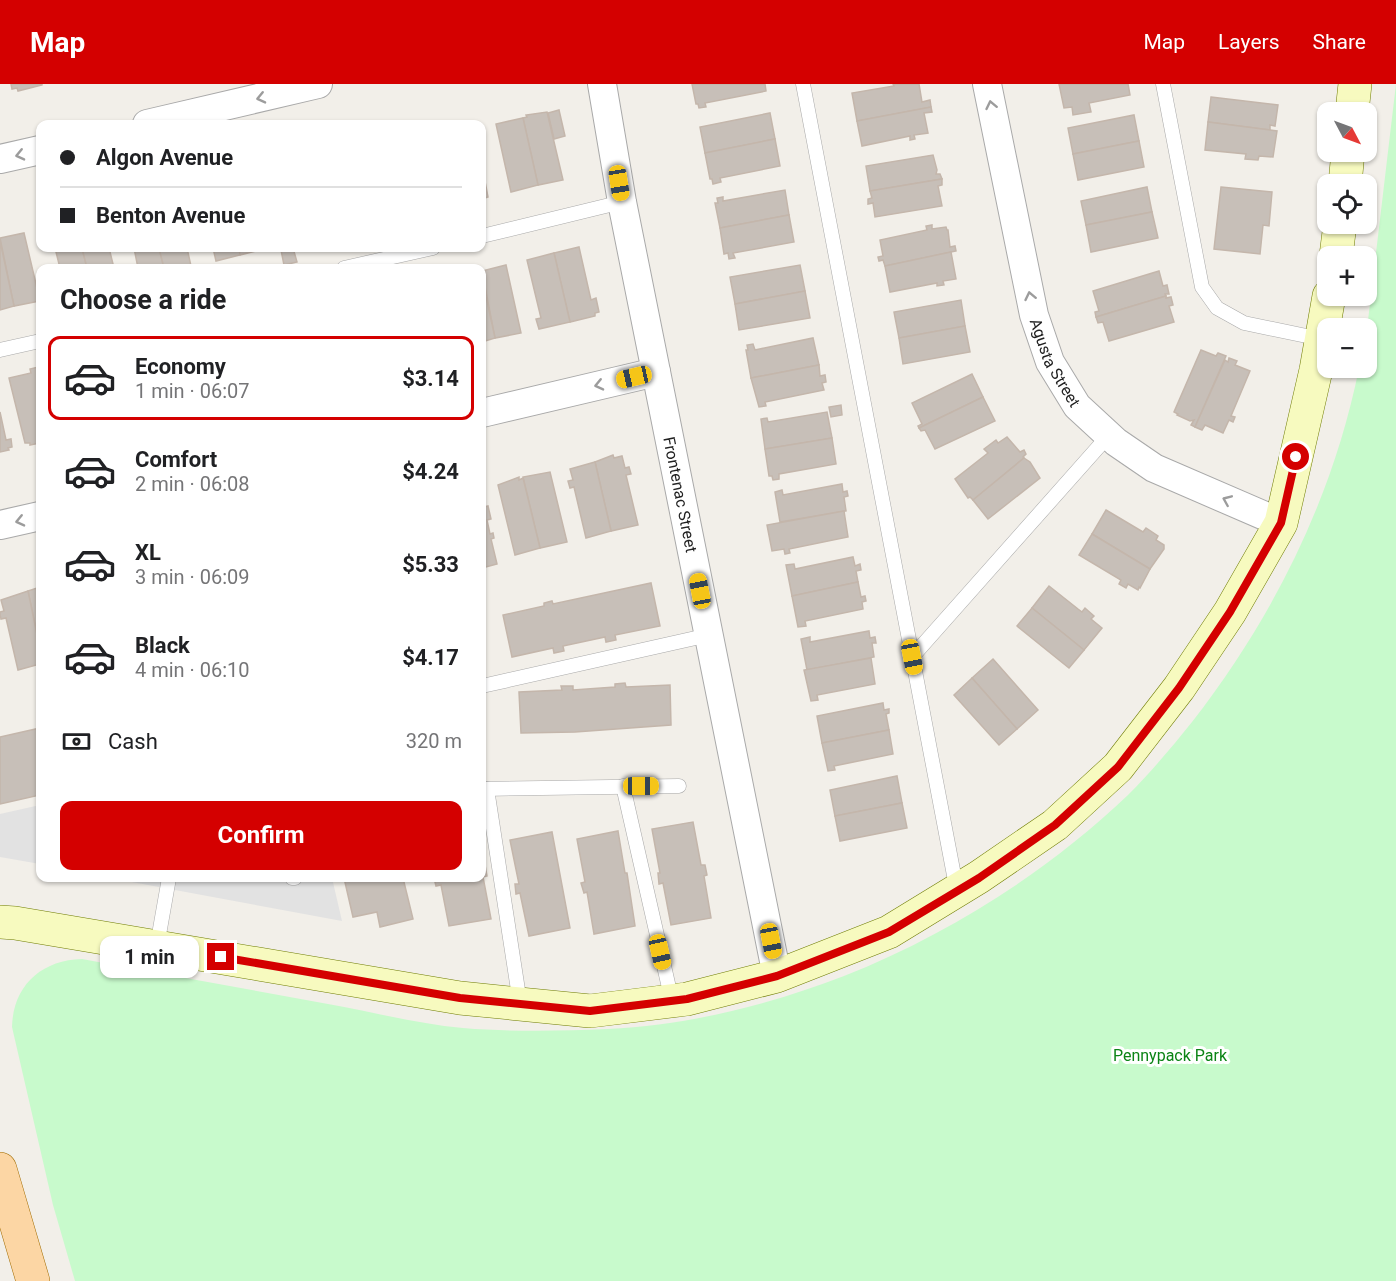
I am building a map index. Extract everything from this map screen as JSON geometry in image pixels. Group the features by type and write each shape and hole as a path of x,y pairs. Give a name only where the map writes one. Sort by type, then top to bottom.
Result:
{"main road":[{"path":"0,1169 33,1281"}],"street":[{"path":"164,120 318,84"},
{"name":"Frontenac Street","path":"602,84 622,202 777,976"},
{"name":"Agusta Street","path":"987,84 1034,315 1050,362 1077,406 1109,435 1154,468 1281,523"},
{"path":"1353,102 1355,84"},
{"path":"0,159 36,151"},
{"path":"0,922 15,922 460,998 590,1011 687,999 777,976 889,932 957,891 1055,825 1118,767 1179,688 1230,612 1281,523 1317,357"},
{"path":"486,412 656,372"},
{"path":"0,525 36,517"}],"lane":[{"path":"803,84 957,891"},
{"path":"1163,84 1202,287 1217,308 1244,323 1317,338"},
{"path":"486,235 622,202"},
{"path":"363,264 415,252"},
{"path":"0,350 36,342"},
{"path":"912,657 1109,435"},
{"path":"486,685 709,635"},
{"path":"623,786 672,1001"},
{"path":"486,789 679,786"},
{"path":"486,801 520,1005"},
{"path":"157,946 168,882"}],"green space":[{"name":"Pennypack Park","path":"1396,84 1396,1281 75,1281 53,1205 12,1027 18,999 24,988 42,970 54,964 82,959 412,1021 463,1028 517,1031 638,1027 728,1012 787,996 844,976 921,941 958,921 995,899 1064,850 1128,795 1192,722 1249,641 1274,599 1316,510 1348,416 1357,378 1377,378 1377,318 1368,318 1370,306 1377,306 1377,246"}],"shaded area":[{"path":"36,806 36,863 0,857 0,814"},
{"path":"132,882 333,882 342,921"}],"building":[{"path":"11,84 42,85 18,91 17,88 12,89"},
{"path":"692,84 765,84 766,91 705,103 706,107 699,108"},
{"path":"893,84 919,84 922,102 930,100 931,107 857,121 852,93 894,86"},
{"path":"1059,84 1128,84 1130,95 1089,103 1091,112 1073,115 1072,107 1064,108"},
{"path":"1211,97 1278,105 1275,126 1270,125 1270,130 1208,122"},
{"path":"931,107 932,112 924,113 928,133 914,135 915,139 910,140 910,136 862,146 857,121"},
{"path":"559,110 565,136 554,139 548,113"},
{"path":"547,112 563,180 538,185 523,118 527,117 526,115"},
{"path":"770,113 775,139 705,153 700,127"},
{"path":"1134,115 1139,141 1073,154 1068,128"},
{"path":"523,118 538,185 511,192 496,124"},
{"path":"1208,122 1277,131 1273,157 1259,156 1258,160 1245,159 1246,154 1205,150"},
{"path":"775,139 780,166 720,178 721,182 713,184 705,153"},
{"path":"1139,141 1144,167 1078,180 1073,154"},
{"path":"933,155 936,174 940,174 942,179 870,191 866,166"},
{"path":"942,179 942,185 938,186 942,206 875,217 873,203 868,204 868,199 872,198 870,191"},
{"path":"1147,187 1152,212 1086,225 1081,201"},
{"path":"1221,187 1272,192 1269,226 1263,225 1260,254 1214,249"},
{"path":"785,190 789,215 720,228 715,203 718,203 717,198 723,197 723,201"},
{"path":"1152,212 1158,238 1091,252 1086,225"},
{"path":"789,215 794,242 733,253 735,258 729,259 728,253 724,254 720,228"},
{"path":"932,225 932,229 946,227 950,247 955,246 956,251 885,266 883,260 879,261 878,257 883,256 880,240 927,230 926,226"},
{"path":"24,233 36,284 36,302 14,306 0,238"},
{"path":"0,241 14,306 0,310"},
{"path":"579,247 591,300 596,298 599,312 595,313 595,316 570,322 554,253"},
{"path":"56,252 83,252 86,264 59,264"},
{"path":"83,252 110,252 113,264 86,264"},
{"path":"135,252 160,252 163,264 137,264"},
{"path":"160,252 188,252 191,264 163,264"},
{"path":"214,252 240,252 240,255 216,261"},
{"path":"281,252 294,252 297,262 284,264"},
{"path":"951,252 956,279 943,281 944,285 937,286 937,283 890,292 885,266"},
{"path":"554,253 570,322 539,329 536,319 541,318 527,260"},
{"path":"506,265 521,333 495,338 486,292 486,270"},
{"path":"800,265 805,291 735,304 730,277"},
{"path":"1159,271 1163,286 1167,285 1169,294 1096,317 1095,312 1099,311 1093,291"},
{"path":"805,291 810,318 739,330 735,304"},
{"path":"486,296 495,338 486,341"},
{"path":"1166,296 1166,298 1171,297 1173,305 1169,306 1174,322 1109,341 1103,322 1098,323 1096,317"},
{"path":"961,300 965,326 899,338 894,312"},
{"path":"965,326 970,352 903,364 899,338"},
{"path":"813,338 819,365 751,378 747,345 753,344 755,350"},
{"path":"1201,350 1216,356 1218,353 1226,356 1195,427 1191,425 1194,420 1190,421 1174,412"},
{"path":"1229,358 1237,361 1235,365 1250,371 1231,416 1235,417 1233,422 1229,420 1223,433 1205,425 1202,430 1195,427 1225,360 1228,362"},
{"path":"819,365 820,376 825,375 826,382 822,383 824,390 765,402 766,406 759,407 751,378"},
{"path":"36,368 36,444 30,445 30,443 25,443 9,378 31,373 30,369"},
{"path":"972,374 983,397 919,428 918,426 922,424 912,403"},
{"path":"983,397 995,421 935,449 925,430 921,431 919,428"},
{"path":"841,405 842,415 831,417 829,407"},
{"path":"0,412 6,440 11,439 12,447 0,452"},
{"path":"827,412 832,438 765,449 761,419 767,418 768,422"},
{"path":"1007,437 1020,452 1024,450 1026,454 1024,458 973,500 968,498 955,479 988,453 984,449 996,440 998,443"},
{"path":"832,438 836,464 779,474 779,479 773,480 772,476 769,476 765,449"},
{"path":"613,455 614,458 622,456 625,468 629,467 631,474 626,475 638,525 611,531 595,462"},
{"path":"1024,458 1030,462 1040,478 988,519 973,500"},
{"path":"595,462 611,531 586,538 574,487 570,488 568,481 573,480 570,469"},
{"path":"550,472 567,542 540,548 523,477"},
{"path":"519,477 519,480 523,478 540,548 515,555 498,485"},
{"path":"842,484 843,492 847,491 848,496 844,497 846,511 780,522 775,492 782,490 783,495"},
{"path":"486,506 488,506 491,519 487,520 490,534 493,533 494,538 491,539 497,564 486,567"},
{"path":"1106,510 1143,532 1146,528 1158,536 1156,540 1164,545 1164,549 1150,569 1092,534"},
{"path":"844,511 848,537 789,549 790,553 785,554 784,549 772,551 767,525"},
{"path":"1092,534 1150,569 1138,590 1128,584 1126,588 1119,584 1121,580 1079,555"},
{"path":"853,557 855,566 860,564 861,570 856,571 858,582 792,596 786,565 794,564 795,569"},
{"path":"858,582 861,597 865,596 866,601 862,602 863,609 805,621 806,626 798,627 792,596"},
{"path":"651,583 660,626 615,635 616,640 606,642 605,637 563,646 564,651 554,653 553,648 512,657 503,615 544,606 544,603 552,601 553,604"},
{"path":"1049,586 1082,612 1085,608 1094,616 1091,619 1102,628 1084,650 1032,608"},
{"path":"36,588 36,630 28,591"},
{"path":"28,591 36,630 36,665 18,670 6,618 1,619 0,615 0,612 4,611 1,600"},
{"path":"1032,608 1084,650 1069,668 1017,626"},
{"path":"869,631 870,638 875,637 876,643 872,643 874,657 807,670 801,639 810,637 810,642"},
{"path":"871,658 875,684 817,695 818,700 811,701 804,670"},
{"path":"993,659 1038,710 1017,729 972,678"},
{"path":"972,678 1017,729 999,745 954,695"},
{"path":"625,683 626,687 670,685 671,725 575,732 521,733 519,692 562,690 561,686 573,686 573,690 615,687 615,684"},
{"path":"883,703 884,710 889,709 889,713 886,714 889,730 822,743 817,716"},
{"path":"36,729 36,796 0,804 0,737"},
{"path":"889,730 893,754 834,766 835,770 828,771 822,743"},
{"path":"897,776 902,803 835,816 830,790"},
{"path":"902,803 907,828 840,841 835,816"},
{"path":"693,822 701,865 705,865 707,875 704,876 711,918 671,925 663,883 659,884 658,873 660,873 652,829"},
{"path":"618,831 635,926 594,934 587,892 584,893 581,883 585,882 577,839"},
{"path":"552,832 570,928 529,936 520,893 516,894 515,884 519,884 510,840"},
{"path":"345,882 404,882 413,919 380,927 377,912 353,917"},
{"path":"435,882 484,882 491,919 449,926 441,885 436,886"}],"route":[{"path":"221,957 460,998 590,1011 687,999 777,976 889,932 979,878 1055,825 1118,767 1179,688 1230,612 1281,523 1296,457"}]}
